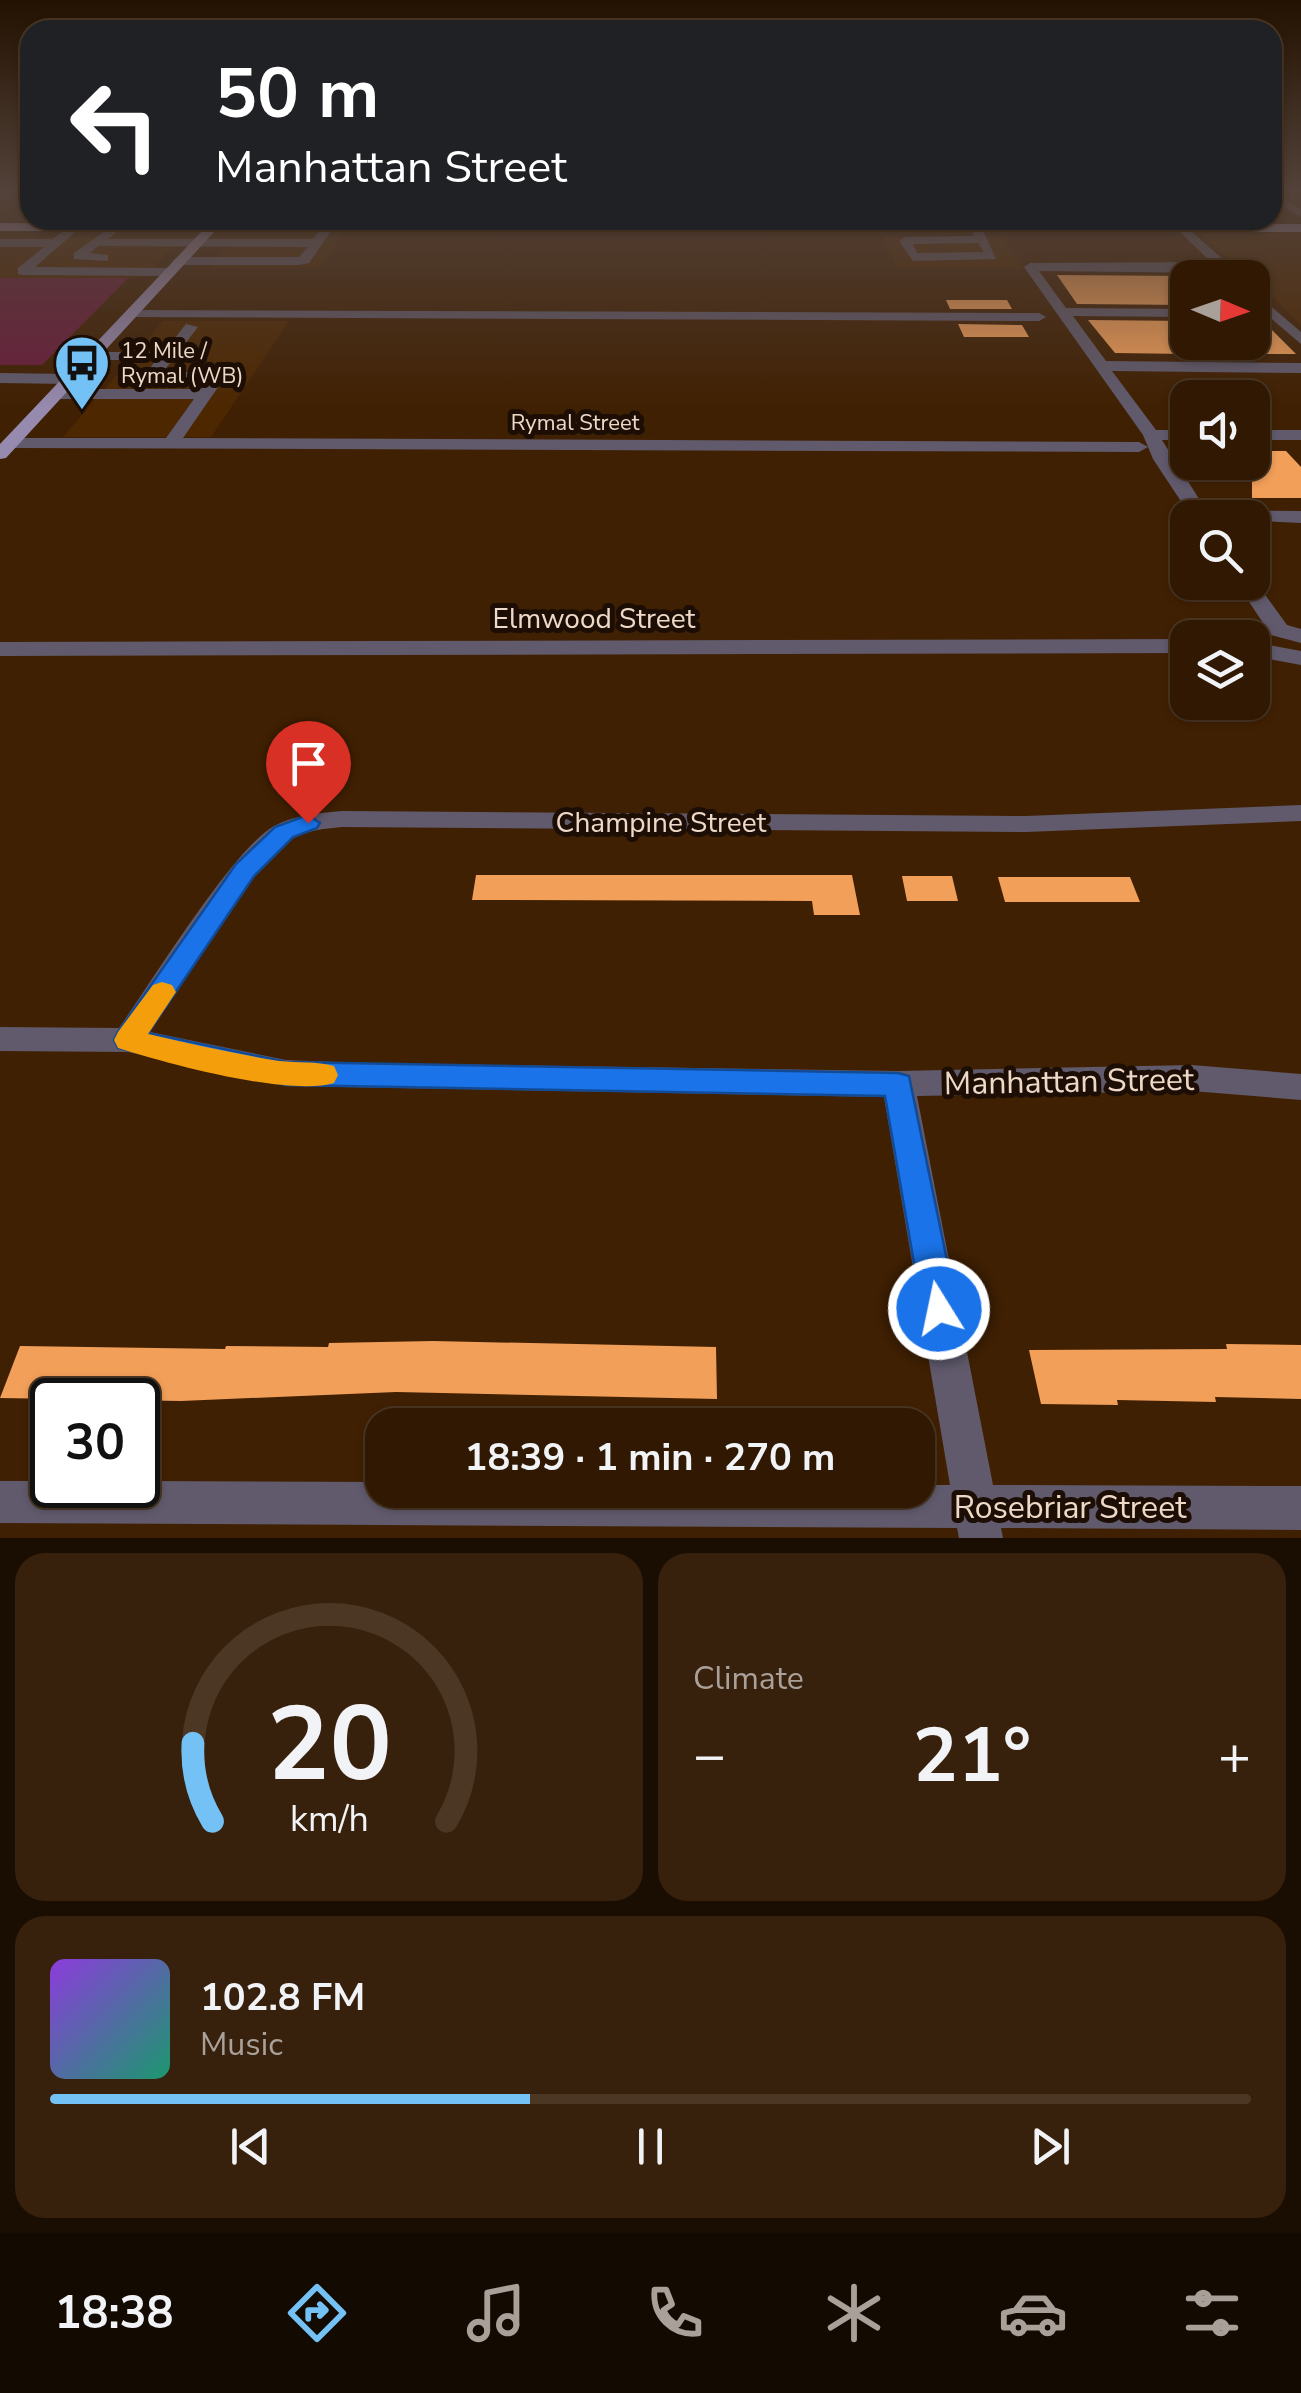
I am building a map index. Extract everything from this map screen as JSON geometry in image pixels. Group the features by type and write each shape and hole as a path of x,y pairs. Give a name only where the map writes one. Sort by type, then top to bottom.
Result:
{"main road":[{"path":"5,448 176,264"}],"street":[{"path":"30,264 18,273 190,264"},
{"path":"1170,271 1030,267 1102,366 1145,441 1190,500"},
{"path":"1063,312 1170,313"},
{"path":"1272,313 1301,340"},
{"path":"130,314 1038,317"},
{"path":"171,443 216,377 152,376 190,327"},
{"path":"91,356 166,356"},
{"path":"1102,366 1301,368"},
{"path":"0,378 70,379"},
{"path":"56,394 205,394"},
{"path":"1270,435 1301,436"},
{"name":"Rymal Street","path":"5,448 171,443 1145,441 1170,438"},
{"path":"1270,516 1301,516"},
{"path":"1258,600 1279,630 1301,636"},
{"name":"Elmwood Street","path":"0,650 1170,646"},
{"path":"1270,652 1301,658"},
{"name":"Champine Street","path":"128,1040 245,870 284,832 308,823 342,820 1026,824 1301,813"},
{"name":"Manhattan Street","path":"0,1038 128,1040 286,1073 898,1084 1192,1078 1301,1088"},
{"path":"898,1084 978,1522"},
{"name":"Rosebriar Street","path":"0,1502 978,1522 1301,1508"}],"shaded area":[{"path":"0,264 157,264 143,278 0,278"},
{"path":"213,264 323,264 321,267 209,268"},
{"path":"895,264 1020,264 1024,269 897,268"},
{"path":"1270,264 1301,264 1301,325 1270,295"},
{"path":"0,278 128,278 42,365 0,365"},
{"path":"163,321 289,321 211,437 63,437"}],"building":[{"path":"1057,275 1170,276 1170,305 1077,304"},
{"path":"946,300 1007,300 1012,309 950,309"},
{"path":"1088,320 1170,321 1170,354 1115,353"},
{"path":"958,324 1022,325 1029,337 964,337"},
{"path":"1270,328 1296,354 1270,354"},
{"path":"1270,451 1286,451 1301,467 1301,498 1252,498 1252,480 1270,480"},
{"path":"476,875 852,875 860,915 814,915 812,901 472,900"},
{"path":"902,876 952,876 958,901 907,901"},
{"path":"998,877 1130,877 1140,902 1005,902"},
{"path":"433,1341 716,1347 717,1399 396,1392 160,1401 160,1378 30,1378 30,1398 0,1398 20,1346 225,1349 328,1347 329,1343"},
{"path":"1226,1344 1301,1345 1301,1399 1215,1397 1216,1402 1117,1400 1118,1405 1041,1404 1029,1350 1227,1349"}],"slow traffic":[{"path":"162,992 128,1040 218,1062 324,1075"}],"place":[{"name":"12 Mile / Rymal (WB)","path":"82,412"}],"route":[{"path":"308,823 284,832 245,870 128,1040 218,1062 286,1073 898,1084 939,1309"}]}
